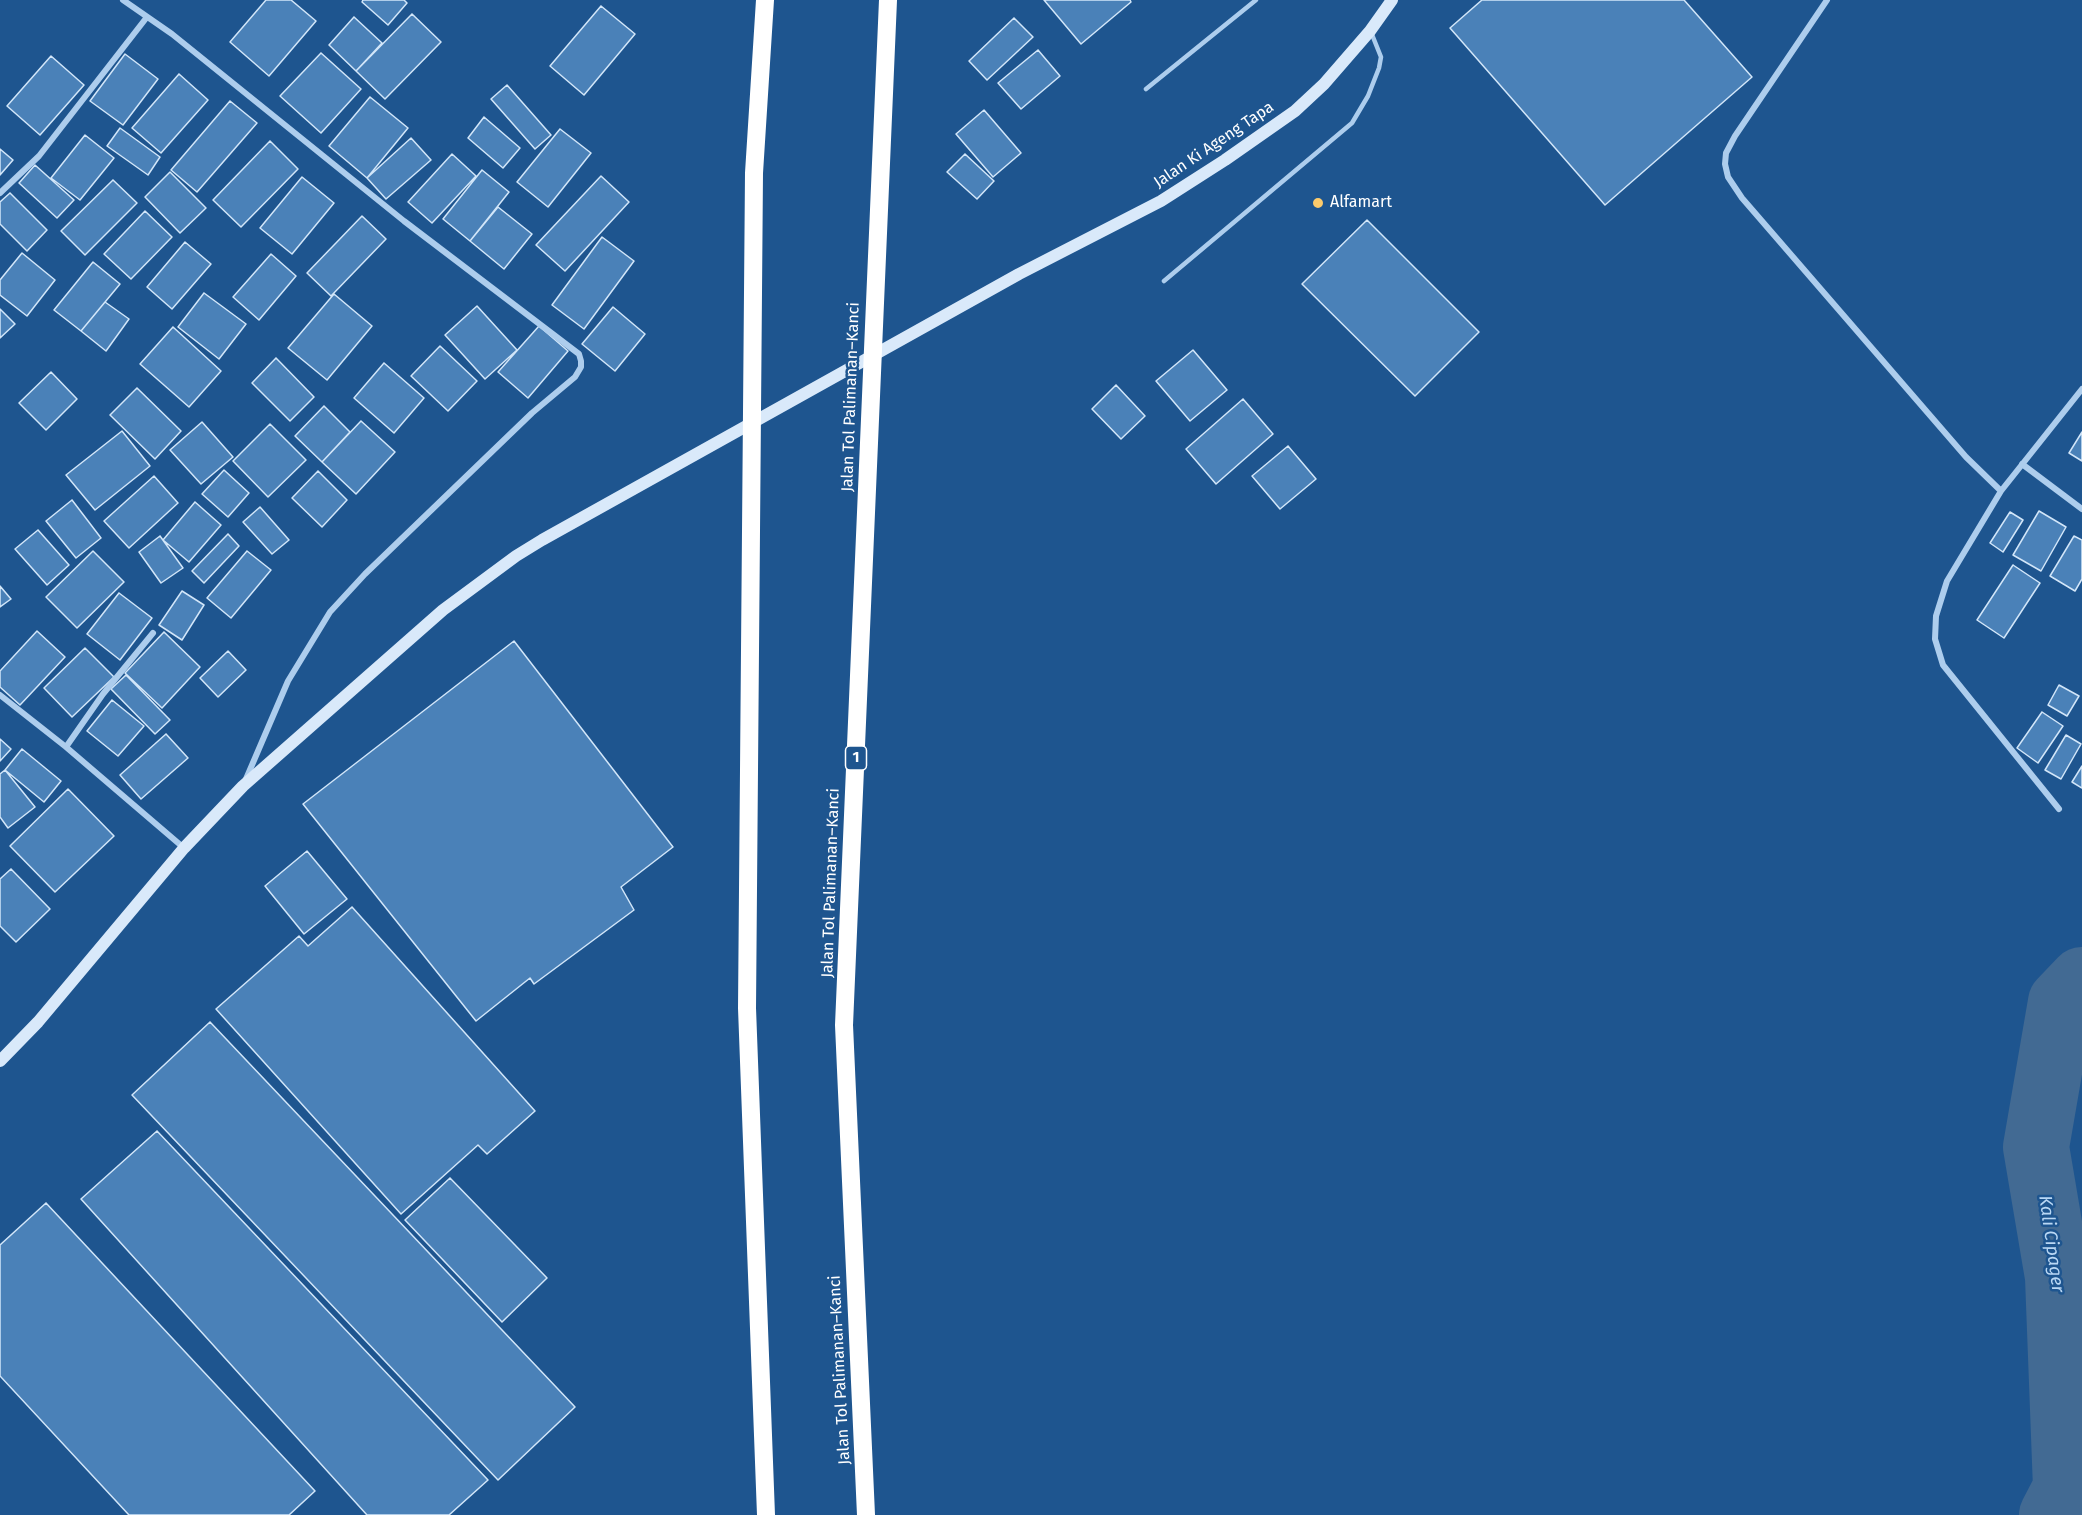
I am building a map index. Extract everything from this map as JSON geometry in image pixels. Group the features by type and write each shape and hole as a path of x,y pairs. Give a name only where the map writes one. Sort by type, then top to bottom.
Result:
{"highway":[{"path":"765,0 754,173 747,1008 766,1515"},
{"name":"Jalan Tol Palimanan–Kanci","path":"866,1515 844,1025 888,0"}],"street":[{"path":"123,0 172,34 404,221 579,354 581,361 581,367 575,377 532,413 374,566 330,612 288,681 243,786"},
{"name":"Jalan Ki Ageng Tapa","path":"0,1061 38,1022 184,848 243,786 443,610 516,556 597,509 1019,274 1161,201 1225,160 1295,111 1324,84 1371,31 1392,0"},
{"path":"1827,0 1735,136 1726,153 1725,164 1728,177 1742,198 1958,448 2001,490"},
{"path":"0,193 39,156 147,17"},
{"path":"2059,809 1943,665 1936,648 1936,616 1947,581 2001,490 2082,389"},
{"path":"2022,464 2082,509"},
{"path":"66,747 103,694 153,633"},
{"path":"0,695 66,747 184,848"}],"lane":[{"path":"1146,89 1256,0"},
{"path":"1164,281 1352,123 1372,87 1379,68 1380,57 1371,31"}],"building":[{"path":"266,0 291,0 316,21 269,76 230,42"},
{"path":"363,0 404,0 407,3 388,25 362,2"},
{"path":"1044,0 1130,0 1131,2 1081,44"},
{"path":"1482,0 1684,0 1752,77 1605,205 1450,28"},
{"path":"601,6 635,34 584,95 550,66"},
{"path":"412,14 441,42 385,99 356,71"},
{"path":"354,17 382,43 356,71 329,45"},
{"path":"1014,18 1033,37 987,80 969,61"},
{"path":"1038,50 1060,76 1021,109 998,83"},
{"path":"321,53 361,89 321,133 280,96"},
{"path":"125,54 158,79 123,125 90,101"},
{"path":"51,56 84,85 40,135 7,106"},
{"path":"179,74 208,100 161,153 132,128"},
{"path":"507,85 551,135 535,149 491,99"},
{"path":"370,97 408,128 367,178 329,146"},
{"path":"230,101 257,123 197,192 171,170"},
{"path":"984,110 1021,153 993,177 956,134"},
{"path":"484,117 520,148 503,168 468,138"},
{"path":"120,128 160,157 148,175 107,146"},
{"path":"560,129 591,153 548,207 517,182"},
{"path":"85,135 114,158 80,200 51,178"},
{"path":"411,138 431,160 386,199 367,178"},
{"path":"270,141 298,169 241,227 213,200"},
{"path":"0,149 13,160 0,175"},
{"path":"452,154 476,176 432,223 408,202"},
{"path":"965,154 994,181 977,199 947,172"},
{"path":"35,165 74,200 57,218 19,183"},
{"path":"482,170 509,192 470,241 443,219"},
{"path":"170,172 206,208 180,233 145,197"},
{"path":"601,176 629,202 565,271 536,245"},
{"path":"302,177 334,203 292,254 260,228"},
{"path":"113,180 137,203 85,255 61,231"},
{"path":"10,193 47,230 27,251 0,224 0,202"},
{"path":"498,207 532,234 504,269 470,241"},
{"path":"145,211 172,237 131,279 104,254"},
{"path":"362,216 386,239 331,296 307,273"},
{"path":"1367,220 1479,332 1415,396 1302,284"},
{"path":"602,237 634,261 584,329 552,305"},
{"path":"185,242 211,264 172,309 147,287"},
{"path":"22,253 55,280 27,316 0,295 0,280"},
{"path":"271,254 296,276 259,320 233,297"},
{"path":"93,262 120,284 81,331 54,310"},
{"path":"204,293 246,324 219,359 178,327"},
{"path":"334,294 372,326 327,380 288,348"},
{"path":"105,302 129,319 106,351 81,331"},
{"path":"477,306 517,350 485,379 445,335"},
{"path":"613,307 645,334 615,371 582,344"},
{"path":"0,309 15,324 0,338"},
{"path":"539,326 568,351 528,398 498,372"},
{"path":"173,327 221,371 189,407 140,364"},
{"path":"440,346 477,381 448,411 411,376"},
{"path":"1193,350 1227,390 1190,421 1156,381"},
{"path":"276,358 314,397 290,421 252,383"},
{"path":"384,363 424,398 394,433 354,398"},
{"path":"51,372 77,399 46,430 19,403"},
{"path":"1116,385 1145,416 1121,439 1092,409"},
{"path":"137,388 181,431 155,459 110,415"},
{"path":"1243,399 1273,434 1216,484 1186,449"},
{"path":"324,406 350,432 322,462 295,436"},
{"path":"361,421 395,452 356,494 322,462"},
{"path":"202,422 233,457 201,484 170,450"},
{"path":"270,424 306,460 268,497 233,461"},
{"path":"122,431 150,466 95,510 66,475"},
{"path":"2082,432 2082,461 2069,453"},
{"path":"1288,446 1316,479 1280,509 1252,476"},
{"path":"224,470 249,493 228,517 202,494"},
{"path":"318,471 347,500 322,527 292,498"},
{"path":"154,476 178,503 129,548 104,521"},
{"path":"72,500 101,538 76,558 46,521"},
{"path":"195,502 221,525 189,562 163,540"},
{"path":"260,507 289,540 272,554 243,522"},
{"path":"2039,511 2066,527 2041,571 2013,555"},
{"path":"2010,512 2023,520 2003,552 1990,543"},
{"path":"38,530 69,565 47,585 15,549"},
{"path":"228,534 239,546 204,583 192,571"},
{"path":"160,536 183,568 161,583 139,552"},
{"path":"2074,536 2082,540 2082,579 2075,591 2050,576"},
{"path":"93,551 124,582 77,628 46,597"},
{"path":"247,551 271,570 231,618 207,598"},
{"path":"2013,565 2040,583 2004,638 1977,620"},
{"path":"0,586 11,599 0,607"},
{"path":"182,591 204,605 182,640 159,625"},
{"path":"119,593 152,618 120,660 87,634"},
{"path":"37,631 65,657 20,705 0,687 0,671"},
{"path":"164,632 200,667 162,708 125,673"},
{"path":"514,641 673,847 621,887 634,910 534,984 530,978 476,1021 303,804"},
{"path":"85,648 114,677 72,717 44,688"},
{"path":"228,651 246,670 218,697 200,678"},
{"path":"126,675 170,720 155,734 111,689"},
{"path":"2059,685 2079,696 2067,716 2048,705"},
{"path":"112,700 144,726 118,756 87,731"},
{"path":"2042,712 2063,726 2038,763 2017,748"},
{"path":"166,734 188,758 141,799 120,775"},
{"path":"2066,735 2081,744 2061,779 2045,770"},
{"path":"0,739 11,749 0,761"},
{"path":"22,749 61,781 44,802 5,770"},
{"path":"2082,766 2082,788 2072,782"},
{"path":"5,770 35,807 8,828 0,817 0,774"},
{"path":"68,789 114,836 55,892 10,846"},
{"path":"307,851 347,899 304,934 265,886"},
{"path":"11,869 50,909 16,942 0,926 0,879"},
{"path":"352,907 535,1111 487,1154 478,1145 401,1214 216,1009 299,936 308,946"},
{"path":"210,1022 575,1407 498,1480 132,1095"},
{"path":"157,1131 488,1480 449,1515 367,1515 81,1199"},
{"path":"450,1178 547,1278 502,1322 405,1220"},
{"path":"46,1203 315,1491 289,1515 129,1515 0,1376 0,1245"}],"waterway":[{"name":"Kali Cipager","path":"2052,1515 2066,1488 2058,1277 2036,1147 2061,1002 2082,980"}],"place":[{"name":"Alfamart","path":"1318,203"}]}
